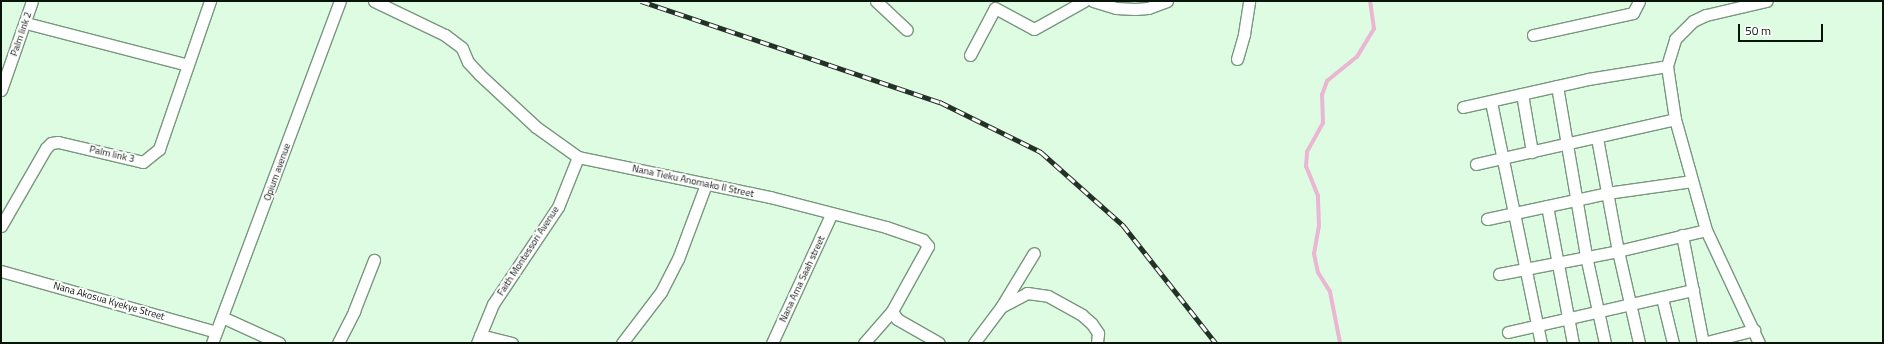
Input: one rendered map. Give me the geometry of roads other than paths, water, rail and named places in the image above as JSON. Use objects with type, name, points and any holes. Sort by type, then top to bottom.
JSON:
[{"type":"street","name":"Palm link 2","points":[[1,90],[26,23],[32,1]]},
{"type":"street","name":"Palm link 3","points":[[1,226],[46,148],[51,143],[58,142],[143,162],[159,149],[210,1]]},
{"type":"street","name":"Opium avenue","points":[[212,343],[340,1]]},
{"type":"street","name":"Nana Tieku Anomako II Street","points":[[374,1],[444,35],[462,48],[468,62],[479,74],[536,127],[578,157],[770,197],[912,234],[923,240],[928,246],[892,311]]},
{"type":"street","points":[[876,1],[908,30]]},
{"type":"street","points":[[970,55],[995,8],[1034,29],[1084,1]]},
{"type":"street","points":[[1093,1],[1116,8],[1135,9],[1148,8],[1166,1]]},
{"type":"street","points":[[1237,59],[1244,34],[1249,1]]},
{"type":"street","points":[[1533,35],[1633,13],[1639,1]]},
{"type":"street","points":[[1760,343],[1727,279],[1706,230],[1675,120],[1666,66],[1675,39],[1694,21],[1706,15],[1766,1]]},
{"type":"street","points":[[26,23],[188,65]]},
{"type":"street","points":[[1463,107],[1491,102],[1557,86],[1666,66]]},
{"type":"street","points":[[1557,86],[1586,256],[1605,343]]},
{"type":"street","points":[[1522,94],[1532,152]]},
{"type":"street","points":[[1491,102],[1515,213],[1540,343]]},
{"type":"street","points":[[1476,164],[1675,120]]},
{"type":"street","points":[[1597,138],[1618,251],[1639,343]]},
{"type":"street","name":"Faith Montessori Avenue","points":[[478,339],[493,304],[558,207],[578,157]]},
{"type":"street","points":[[1487,219],[1607,193],[1692,181]]},
{"type":"street","points":[[622,343],[661,292],[678,259],[706,184]]},
{"type":"street","points":[[1548,206],[1557,263],[1573,343]]},
{"type":"street","name":"Nana Ama Saah street","points":[[772,343],[831,214]]},
{"type":"street","points":[[1499,274],[1618,251],[1706,230]]},
{"type":"street","points":[[1682,235],[1703,343],[1754,330]]},
{"type":"street","points":[[974,343],[1001,307],[1034,253]]},
{"type":"street","points":[[338,343],[354,311],[374,260]]},
{"type":"street","name":"Nana Akosua Kyekye Street","points":[[1,271],[216,332]]},
{"type":"street","points":[[1508,332],[1693,290]]},
{"type":"street","points":[[1001,307],[1027,293],[1048,296],[1089,320],[1098,333],[1097,343]]},
{"type":"street","points":[[1662,298],[1673,343]]},
{"type":"street","points":[[864,343],[892,311],[897,319],[939,343]]},
{"type":"street","points":[[222,317],[279,343]]},
{"type":"street","points":[[478,339],[512,343]]},
{"type":"waterway","points":[[1340,343],[1330,292],[1318,273],[1314,254],[1319,227],[1318,196],[1306,167],[1307,152],[1323,123],[1322,95],[1327,81],[1357,57],[1374,29],[1370,1]]},
{"type":"railway","points":[[641,1],[940,102],[1041,152],[1123,225],[1216,343]]}]
